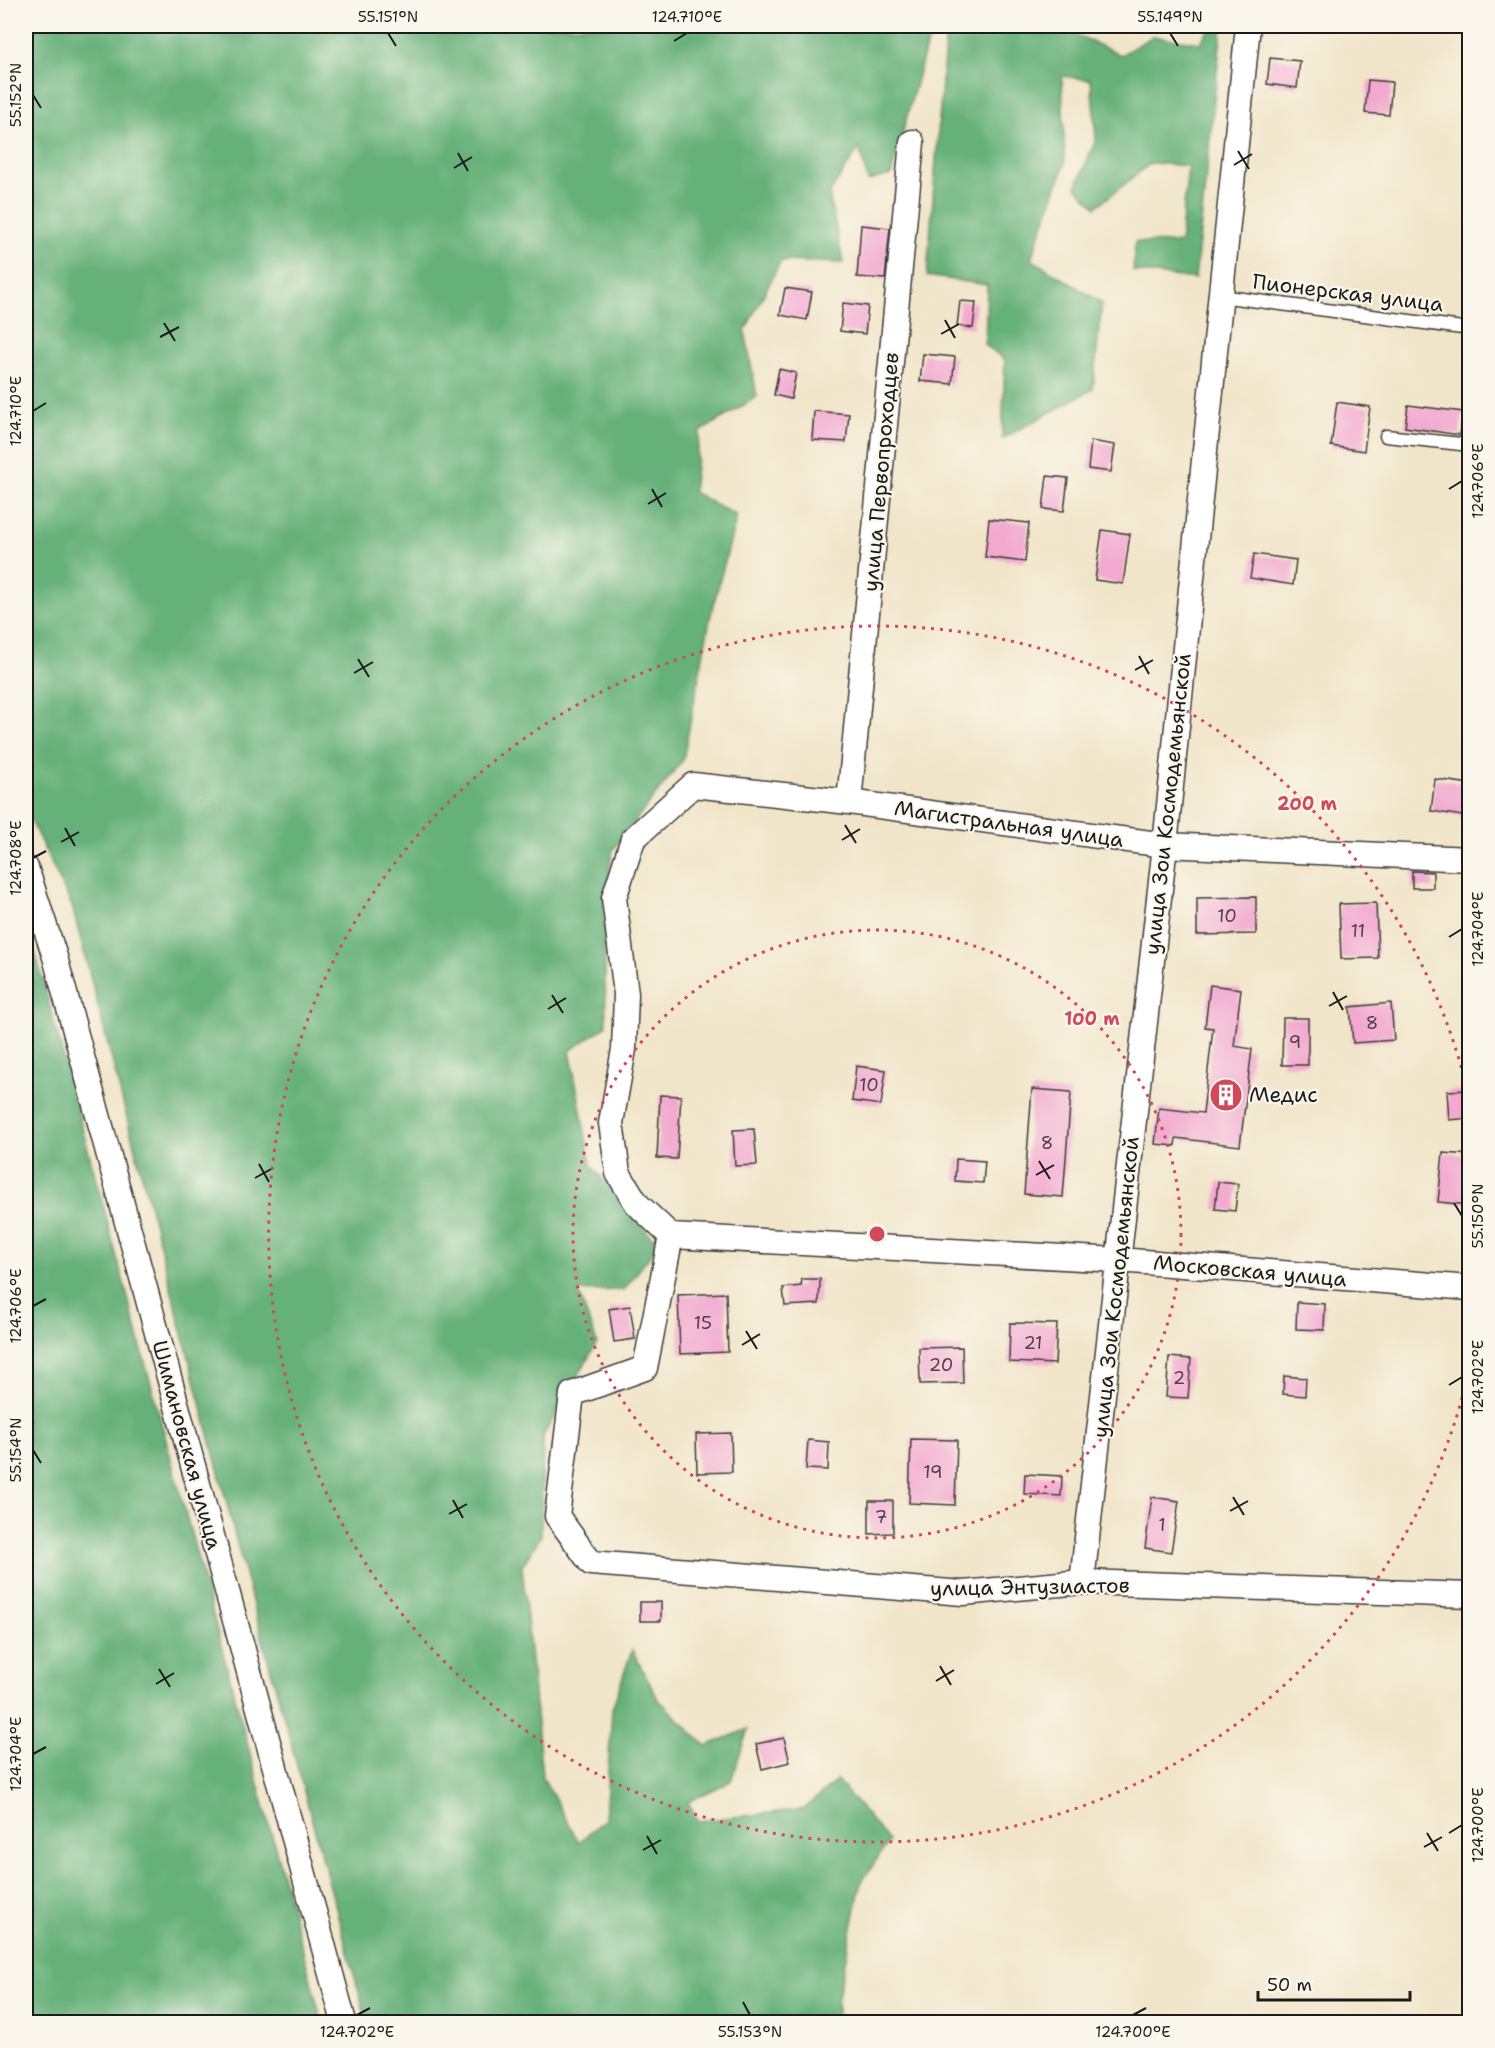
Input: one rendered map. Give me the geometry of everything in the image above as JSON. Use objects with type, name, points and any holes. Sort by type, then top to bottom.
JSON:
[{"type":"street","name":"улица Зои Космодемьянской","points":[[1082,1582],[1165,845],[1248,26]]},
{"type":"street","name":"улица Первопроходцев","points":[[849,802],[912,142]]},
{"type":"street","name":"Магистральная улица","points":[[671,1236],[637,1204],[618,1173],[611,1123],[624,1049],[626,994],[614,898],[633,839],[693,785],[849,802],[1165,845],[1470,859]]},
{"type":"street","name":"Шимановская улица","points":[[26,868],[55,957],[344,2022]]},
{"type":"street","name":"Московская улица","points":[[671,1236],[1119,1260],[1470,1288]]},
{"type":"street","name":"улица Энтузиастов","points":[[671,1236],[645,1368],[572,1394],[557,1516],[591,1563],[963,1593],[1082,1582],[1470,1595]]},
{"type":"lane","name":"Пионерская улица","points":[[1220,296],[1470,329]]},
{"type":"lane","points":[[1386,436],[1470,446]]},
{"type":"green space","points":[[26,26],[1065,26],[1062,28],[1121,55],[1153,36],[1200,43],[1211,26],[1222,26],[1195,279],[1133,271],[1135,242],[1180,243],[1188,166],[1151,163],[1096,207],[1076,187],[1096,139],[1091,80],[1062,76],[1065,164],[1031,259],[1102,303],[1093,389],[1002,439],[1005,360],[985,345],[987,285],[927,276],[946,29],[927,43],[891,175],[868,181],[859,148],[829,194],[843,263],[781,261],[745,331],[757,397],[700,432],[693,492],[737,516],[711,614],[683,760],[613,849],[604,908],[606,1026],[570,1051],[591,1165],[658,1245],[624,1290],[578,1291],[597,1343],[543,1436],[541,1536],[522,1566],[542,1776],[579,1842],[605,1819],[612,1709],[632,1650],[658,1699],[706,1746],[748,1729],[731,1781],[688,1802],[698,1821],[804,1809],[837,1780],[889,1841],[861,1883],[837,2001],[839,2022],[367,2022],[252,1601],[72,906],[26,811]]},
{"type":"green space","points":[[26,918],[322,2022],[26,2022]]},
{"type":"building","points":[[1270,58],[1300,61],[1297,88],[1267,84]]},
{"type":"building","points":[[1368,80],[1392,82],[1389,115],[1365,113]]},
{"type":"building","points":[[861,225],[890,228],[885,279],[857,277]]},
{"type":"building","points":[[785,288],[812,292],[807,320],[780,315]]},
{"type":"building","points":[[960,301],[976,302],[973,328],[957,326]]},
{"type":"building","points":[[843,303],[868,306],[865,334],[840,331]]},
{"type":"building","points":[[923,354],[955,357],[952,384],[920,381]]},
{"type":"building","points":[[779,369],[796,373],[791,399],[774,395]]},
{"type":"building","points":[[1337,402],[1370,407],[1364,451],[1331,446]]},
{"type":"building","points":[[1408,405],[1463,412],[1460,435],[1405,427]]},
{"type":"building","points":[[814,411],[849,414],[846,442],[812,440]]},
{"type":"building","points":[[1091,441],[1115,445],[1111,472],[1088,469]]},
{"type":"building","points":[[1047,476],[1068,478],[1064,511],[1043,509]]},
{"type":"building","points":[[989,519],[1029,523],[1025,562],[985,557]]},
{"type":"building","points":[[1102,530],[1130,534],[1123,584],[1095,580]]},
{"type":"building","points":[[1254,554],[1296,560],[1293,585],[1250,578]]},
{"type":"building","points":[[1435,779],[1470,784],[1468,817],[1431,811]]},
{"type":"building","points":[[1412,871],[1433,872],[1433,888],[1412,888]]},
{"type":"building","points":[[1256,897],[1256,934],[1197,935],[1197,898]]},
{"type":"building","points":[[1376,903],[1378,958],[1341,959],[1339,904]]},
{"type":"building","points":[[1210,985],[1241,989],[1234,1046],[1252,1049],[1240,1146],[1176,1138],[1175,1146],[1155,1144],[1159,1108],[1203,1113],[1213,1028],[1205,1027]]},
{"type":"building","points":[[1391,1003],[1394,1040],[1353,1043],[1350,1007]]},
{"type":"building","points":[[1283,1018],[1308,1018],[1308,1065],[1282,1065]]},
{"type":"building","points":[[856,1066],[886,1070],[881,1105],[852,1101]]},
{"type":"building","points":[[1032,1089],[1071,1092],[1063,1197],[1024,1194]]},
{"type":"building","points":[[1470,1090],[1470,1118],[1449,1120],[1447,1091]]},
{"type":"building","points":[[660,1095],[681,1096],[677,1159],[657,1158]]},
{"type":"building","points":[[754,1129],[757,1165],[735,1166],[733,1130]]},
{"type":"building","points":[[1443,1153],[1470,1155],[1470,1205],[1438,1202]]},
{"type":"building","points":[[956,1159],[985,1161],[983,1183],[955,1181]]},
{"type":"building","points":[[1218,1182],[1238,1184],[1235,1211],[1215,1209]]},
{"type":"building","points":[[802,1279],[820,1279],[819,1304],[785,1306],[783,1288],[801,1286]]},
{"type":"building","points":[[726,1293],[728,1352],[680,1354],[678,1295]]},
{"type":"building","points":[[1297,1302],[1325,1304],[1324,1330],[1296,1329]]},
{"type":"building","points":[[630,1306],[635,1339],[614,1342],[609,1309]]},
{"type":"building","points":[[1010,1323],[1057,1324],[1055,1364],[1009,1362]]},
{"type":"building","points":[[962,1347],[963,1383],[920,1384],[919,1348]]},
{"type":"building","points":[[1169,1357],[1191,1359],[1188,1398],[1166,1397]]},
{"type":"building","points":[[1284,1376],[1306,1378],[1305,1396],[1283,1394]]},
{"type":"building","points":[[731,1433],[732,1472],[697,1473],[696,1434]]},
{"type":"building","points":[[911,1439],[957,1440],[955,1505],[909,1503]]},
{"type":"building","points":[[808,1440],[829,1442],[828,1470],[806,1469]]},
{"type":"building","points":[[1025,1474],[1062,1476],[1061,1496],[1024,1494]]},
{"type":"building","points":[[1152,1497],[1179,1501],[1171,1552],[1145,1548]]},
{"type":"building","points":[[869,1501],[893,1501],[893,1533],[869,1534]]},
{"type":"building","points":[[640,1602],[661,1602],[661,1621],[640,1621]]},
{"type":"building","points":[[784,1738],[790,1762],[762,1769],[756,1744]]},
{"type":"place","name":"Медис","points":[[1226,1095]]}]
